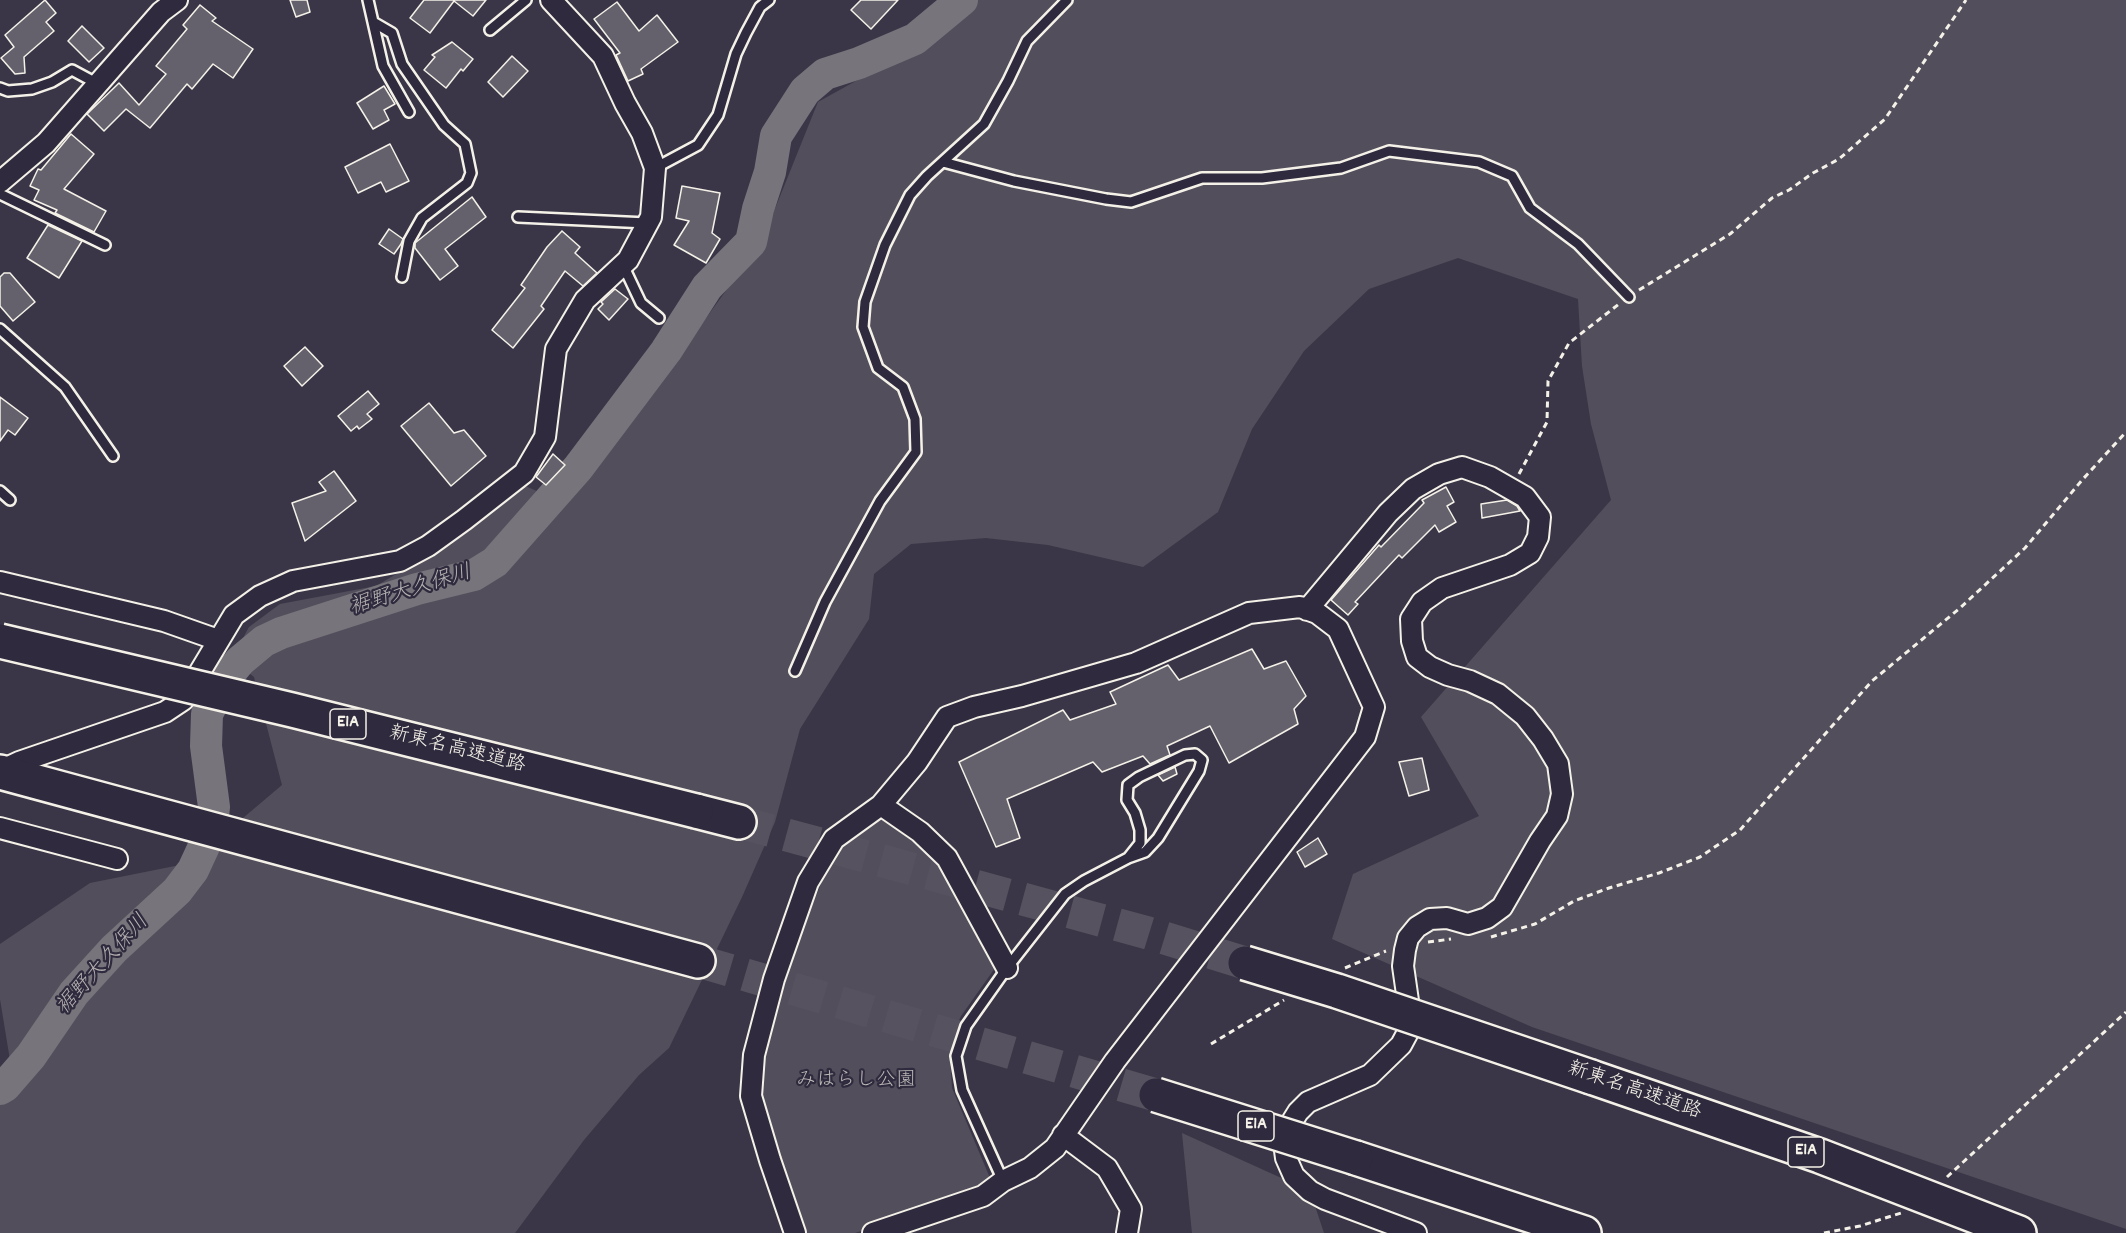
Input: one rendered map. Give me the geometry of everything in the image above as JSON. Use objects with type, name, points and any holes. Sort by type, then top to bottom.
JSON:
[{"type":"highway","name":"新東名高速道路","points":[[0,640],[292,710],[739,822]]},
{"type":"highway","points":[[0,772],[698,961]]},
{"type":"highway","name":"新東名高速道路","points":[[1245,963],[1337,991],[1820,1156],[2019,1233]]},
{"type":"highway","name":"E1A","points":[[1156,1095],[1584,1233]]},
{"type":"street","points":[[0,182],[46,142],[161,12],[177,0]]},
{"type":"street","points":[[0,772],[19,762],[165,712],[183,700],[234,615],[261,596],[293,581],[400,561],[465,520],[524,472],[545,436],[556,349],[585,300],[628,260],[651,217],[654,168],[642,133],[603,56],[550,0]]},
{"type":"street","points":[[1307,610],[1388,513],[1413,489],[1439,474],[1462,467],[1490,477],[1525,497],[1540,517],[1538,537],[1530,553],[1510,565],[1442,588],[1422,602],[1411,619],[1417,657],[1430,667],[1498,694],[1525,716],[1558,764],[1562,794],[1557,816],[1502,907],[1487,918],[1468,924],[1447,918],[1430,920],[1417,927],[1408,938],[1403,966],[1408,1008],[1408,1032],[1401,1045],[1370,1075],[1308,1102],[1298,1112],[1288,1128],[1284,1143],[1286,1158],[1294,1176],[1310,1191],[1325,1199],[1416,1233]]},
{"type":"street","points":[[0,582],[164,621],[218,639]]},
{"type":"street","points":[[795,1233],[751,1096],[754,1055],[774,979],[808,882],[834,839],[881,805],[917,762],[947,717],[974,706],[1022,696],[1136,663],[1249,614],[1300,607],[1317,613],[1338,629],[1374,706],[1365,737],[1115,1061],[1054,1148],[1030,1168],[1003,1181],[983,1196],[873,1233]]},
{"type":"street","points":[[881,805],[920,832],[946,858],[1006,968]]},
{"type":"street","points":[[0,828],[117,859]]},
{"type":"street","points":[[1063,1135],[1107,1168],[1131,1209],[1127,1233]]},
{"type":"lane","points":[[368,0],[383,66],[409,112]]},
{"type":"lane","points":[[490,30],[526,0]]},
{"type":"lane","points":[[654,168],[698,145],[718,115],[736,54],[746,33],[760,7],[769,0]]},
{"type":"lane","points":[[795,671],[825,602],[880,501],[915,452],[915,419],[903,387],[878,368],[863,327],[866,302],[885,245],[910,195],[984,124],[1027,41],[1067,0]]},
{"type":"lane","points":[[373,22],[392,33],[402,64],[444,125],[465,144],[471,173],[467,183],[422,218],[409,241],[402,278]]},
{"type":"lane","points":[[0,88],[8,91],[32,89],[52,82],[72,70],[98,84]]},
{"type":"lane","points":[[943,162],[1014,181],[1106,199],[1131,201],[1202,178],[1262,178],[1341,168],[1389,151],[1479,162],[1512,176],[1530,208],[1578,244],[1629,297]]},
{"type":"lane","points":[[0,194],[105,245]]},
{"type":"lane","points":[[518,217],[647,223]]},
{"type":"lane","points":[[622,265],[641,303],[659,318]]},
{"type":"lane","points":[[0,329],[65,387],[113,456]]},
{"type":"lane","points":[[0,491],[10,500]]},
{"type":"lane","points":[[1003,1181],[962,1090],[956,1056],[966,1026],[1006,968],[1065,894],[1084,881],[1128,858],[1145,852],[1158,838],[1199,771],[1202,760],[1195,754],[1185,755],[1139,777],[1128,785],[1127,800],[1135,813],[1140,843],[1128,858]]},
{"type":"path","points":[[1511,489],[1547,422],[1548,381],[1569,343],[1593,322],[1629,297],[1730,234],[1772,198],[1790,190],[1813,173],[1839,159],[1885,119],[1966,0]]},
{"type":"path","points":[[1484,938],[1495,937],[1535,924],[1574,901],[1700,857],[1740,830],[1872,681],[1960,608],[2025,548],[2083,478],[2126,432]]},
{"type":"path","points":[[1344,968],[1406,945],[1462,938]]},
{"type":"path","points":[[1211,1044],[1287,999]]},
{"type":"path","points":[[1945,1179],[2126,1012]]},
{"type":"path","points":[[1824,1233],[1860,1226],[1901,1213]]},
{"type":"green space","points":[[977,0],[2126,0],[2126,1229],[1532,1027],[1332,939],[1353,874],[1479,816],[1421,717],[1611,500],[1591,424],[1582,366],[1578,299],[1458,258],[1369,289],[1304,351],[1252,429],[1218,512],[1143,567],[1048,545],[986,538],[911,544],[874,574],[869,619],[800,729],[775,822],[742,897],[669,1048],[639,1075],[584,1140],[515,1233],[0,1233],[0,1072],[10,1060],[0,999],[0,944],[90,883],[190,863],[282,785],[254,677],[249,673],[227,668],[249,627],[280,604],[376,586],[444,546],[523,485],[557,500],[659,383],[762,241],[818,102],[937,36]]},
{"type":"green space","name":"みはらし公園","points":[[879,818],[925,844],[942,864],[995,968],[961,1016],[949,1043],[952,1088],[990,1178],[980,1192],[855,1233],[801,1233],[760,1090],[765,1055],[793,953],[831,859]]},
{"type":"green space","points":[[1182,1133],[1310,1191],[1324,1233],[1192,1233]]},
{"type":"building","points":[[45,0],[56,13],[46,22],[54,31],[24,57],[25,73],[15,74],[1,58],[14,47],[5,35]]},
{"type":"building","points":[[290,0],[307,0],[310,12],[296,17]]},
{"type":"building","points":[[424,0],[486,0],[473,16],[454,1],[430,33],[410,18]]},
{"type":"building","points":[[861,0],[898,0],[871,29],[851,10]]},
{"type":"building","points":[[617,2],[639,31],[657,15],[678,42],[641,69],[643,74],[628,81],[616,55],[620,53],[594,19]]},
{"type":"building","points":[[200,5],[216,18],[212,21],[253,49],[233,78],[213,64],[192,89],[187,84],[150,128],[126,109],[104,131],[87,114],[119,83],[139,105],[166,74],[156,66],[187,29],[183,25]]},
{"type":"building","points":[[82,26],[104,48],[89,62],[68,41]]},
{"type":"building","points":[[452,42],[473,59],[463,71],[461,69],[446,88],[424,70],[435,57],[432,55]]},
{"type":"building","points":[[512,56],[528,71],[503,97],[488,82]]},
{"type":"building","points":[[384,86],[395,104],[384,110],[389,120],[373,129],[357,103]]},
{"type":"building","points":[[71,134],[94,154],[64,189],[106,211],[94,232],[55,213],[57,210],[34,200],[39,190],[30,186],[38,169],[41,170]]},
{"type":"building","points":[[390,144],[409,181],[386,192],[381,182],[358,193],[345,167]]},
{"type":"building","points":[[682,186],[720,193],[712,233],[720,239],[706,263],[674,245],[689,221],[676,218]]},
{"type":"building","points":[[472,197],[486,217],[445,249],[458,266],[440,280],[415,248],[415,243]]},
{"type":"building","points":[[48,225],[82,241],[59,278],[27,258]]},
{"type":"building","points":[[389,229],[403,239],[394,254],[379,244]]},
{"type":"building","points":[[562,231],[580,247],[575,253],[597,273],[583,286],[565,271],[541,306],[544,309],[513,348],[492,330],[525,288],[521,285],[547,247]]},
{"type":"building","points":[[4,273],[10,273],[35,302],[13,321],[0,306],[0,277]]},
{"type":"building","points":[[615,289],[628,299],[609,320],[598,309],[603,304],[601,302]]},
{"type":"building","points":[[305,347],[323,366],[302,386],[284,366]]},
{"type":"building","points":[[368,391],[379,404],[367,414],[372,419],[359,429],[357,426],[351,431],[338,416]]},
{"type":"building","points":[[0,397],[28,418],[15,435],[8,430],[0,441]]},
{"type":"building","points":[[429,403],[454,433],[464,430],[486,456],[451,486],[401,426]]},
{"type":"building","points":[[553,454],[565,465],[546,485],[536,477]]},
{"type":"building","points":[[334,471],[356,501],[305,541],[292,503],[326,491],[319,482]]},
{"type":"building","points":[[1446,487],[1454,502],[1447,506],[1456,522],[1439,532],[1435,525],[1402,558],[1399,555],[1355,602],[1358,604],[1348,615],[1331,600],[1379,545],[1381,547],[1424,503],[1422,500]]},
{"type":"building","points":[[1507,500],[1517,506],[1520,511],[1482,518],[1481,504]]},
{"type":"building","points":[[1252,649],[1264,669],[1286,661],[1306,696],[1294,709],[1298,724],[1229,763],[1210,726],[1167,746],[1170,755],[1150,764],[1143,756],[1102,772],[1093,762],[1007,799],[1020,838],[996,847],[959,762],[1063,710],[1070,720],[1116,704],[1110,692],[1168,665],[1179,680]]},
{"type":"building","points":[[1422,758],[1429,790],[1409,796],[1399,762]]},
{"type":"building","points":[[1175,767],[1177,774],[1163,781],[1158,775]]},
{"type":"building","points":[[1318,838],[1327,854],[1305,867],[1297,852]]},
{"type":"waterway","name":"裾野大久保川","points":[[0,1089],[31,1056],[74,993],[114,949],[177,891],[193,870],[211,831],[214,807],[206,746],[207,714],[225,679],[240,661],[264,641],[281,633],[417,589],[474,575],[495,562],[578,468],[666,351],[707,287],[751,242],[758,209],[770,172],[776,136],[805,91],[825,74],[859,63],[915,39],[962,0]]},
{"type":"tunnel","points":[[739,822],[1148,933],[1245,963]]},
{"type":"tunnel","points":[[698,961],[1156,1095]]}]
